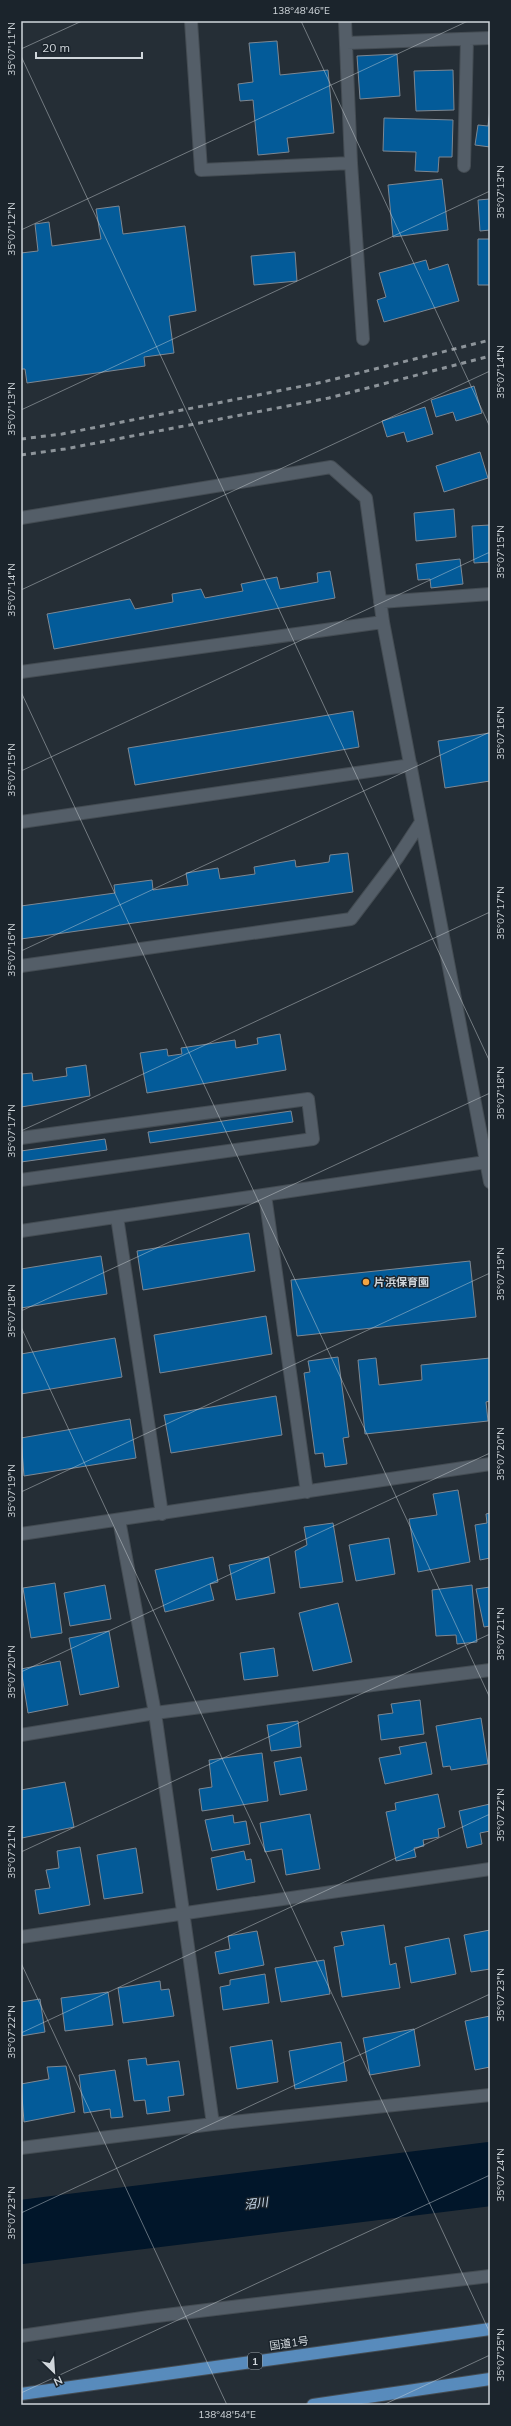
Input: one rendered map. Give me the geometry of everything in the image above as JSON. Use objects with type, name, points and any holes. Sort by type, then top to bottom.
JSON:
[{"type":"highway","name":"国道1号","points":[[21,2394],[112,2380],[490,2329]]},
{"type":"highway","points":[[313,2405],[490,2379]]},
{"type":"street","points":[[191,21],[201,170],[351,163]]},
{"type":"street","points":[[345,21],[351,163],[363,339]]},
{"type":"street","points":[[347,43],[490,38]]},
{"type":"street","points":[[464,166],[467,39]]},
{"type":"street","points":[[21,518],[331,466],[366,498],[383,622],[490,1182]]},
{"type":"street","points":[[380,602],[490,594]]},
{"type":"street","points":[[21,672],[383,622]]},
{"type":"street","points":[[21,822],[411,764]]},
{"type":"street","points":[[21,966],[351,919],[398,857],[421,822]]},
{"type":"street","points":[[21,1138],[308,1099],[312,1139],[21,1180]]},
{"type":"street","points":[[21,1231],[486,1162]]},
{"type":"street","points":[[265,1195],[308,1492]]},
{"type":"street","points":[[117,1217],[162,1514]]},
{"type":"street","points":[[21,1534],[490,1464]]},
{"type":"street","points":[[119,1520],[155,1713],[212,2124]]},
{"type":"street","points":[[21,1735],[155,1713],[490,1670]]},
{"type":"street","points":[[21,1937],[490,1869]]},
{"type":"street","points":[[21,2148],[212,2124],[490,2095]]},
{"type":"street","points":[[21,2336],[149,2317],[490,2276]]},
{"type":"building","points":[[277,41],[280,75],[328,70],[334,133],[287,138],[289,152],[258,155],[253,100],[240,101],[238,84],[253,82],[249,43]]},
{"type":"building","points":[[397,54],[400,96],[360,99],[357,56]]},
{"type":"building","points":[[453,70],[454,110],[416,111],[414,71]]},
{"type":"building","points":[[490,109],[490,147],[475,145],[478,125],[488,126]]},
{"type":"building","points":[[384,118],[453,120],[452,157],[439,157],[438,172],[415,171],[416,152],[383,151]]},
{"type":"building","points":[[442,179],[448,230],[393,237],[388,185]]},
{"type":"building","points":[[490,199],[490,230],[480,231],[478,200]]},
{"type":"building","points":[[119,206],[123,234],[185,226],[196,311],[169,316],[174,353],[144,357],[145,366],[27,383],[25,369],[21,369],[21,253],[38,251],[35,224],[49,222],[52,246],[101,239],[96,209]]},
{"type":"building","points":[[478,239],[490,239],[490,285],[478,285]]},
{"type":"building","points":[[295,252],[297,281],[254,285],[251,256]]},
{"type":"building","points":[[426,260],[429,270],[448,264],[459,301],[384,322],[377,300],[386,297],[379,273]]},
{"type":"building","points":[[474,386],[482,413],[456,421],[453,412],[436,417],[431,400]]},
{"type":"building","points":[[425,407],[433,434],[407,442],[404,432],[387,437],[382,421]]},
{"type":"building","points":[[480,452],[488,478],[444,492],[436,466]]},
{"type":"building","points":[[454,509],[456,537],[416,541],[414,513]]},
{"type":"building","points":[[490,525],[490,562],[474,563],[472,526]]},
{"type":"building","points":[[460,559],[463,584],[431,588],[430,579],[418,580],[416,564]]},
{"type":"building","points":[[330,571],[335,598],[54,649],[47,614],[130,599],[135,609],[173,602],[172,594],[201,589],[205,598],[243,591],[241,584],[277,577],[280,589],[318,582],[317,573]]},
{"type":"building","points":[[353,711],[359,747],[135,785],[128,748]]},
{"type":"building","points":[[490,733],[490,781],[445,788],[438,741]]},
{"type":"building","points":[[348,853],[353,892],[21,939],[21,906],[115,893],[114,885],[152,880],[153,890],[188,885],[186,873],[218,868],[220,879],[255,874],[254,867],[295,860],[296,867],[329,862],[330,855]]},
{"type":"building","points":[[280,1034],[286,1070],[147,1093],[140,1053],[167,1049],[168,1056],[182,1054],[181,1048],[235,1040],[236,1048],[258,1044],[257,1038]]},
{"type":"building","points":[[86,1065],[90,1096],[21,1107],[21,1074],[32,1073],[33,1081],[67,1076],[66,1068]]},
{"type":"building","points":[[291,1111],[293,1122],[150,1143],[148,1132]]},
{"type":"building","points":[[105,1139],[107,1150],[21,1162],[21,1151]]},
{"type":"building","points":[[249,1233],[255,1271],[143,1290],[137,1251]]},
{"type":"building","points":[[101,1256],[107,1294],[21,1308],[21,1269]]},
{"type":"building","points":[[470,1261],[476,1317],[297,1336],[291,1280]]},
{"type":"building","points":[[266,1316],[272,1354],[160,1373],[154,1335]]},
{"type":"building","points":[[115,1338],[122,1377],[21,1394],[21,1354]]},
{"type":"building","points":[[338,1357],[349,1437],[343,1438],[347,1464],[325,1467],[323,1453],[315,1454],[304,1373],[310,1372],[308,1361]]},
{"type":"building","points":[[376,1358],[379,1385],[422,1380],[421,1365],[490,1358],[490,1401],[486,1402],[488,1421],[365,1434],[358,1360]]},
{"type":"building","points":[[276,1396],[282,1435],[171,1453],[164,1415]]},
{"type":"building","points":[[130,1419],[136,1458],[24,1476],[21,1438]]},
{"type":"building","points":[[458,1490],[470,1562],[418,1572],[409,1519],[437,1515],[433,1494]]},
{"type":"building","points":[[490,1513],[490,1558],[480,1560],[475,1525],[487,1523],[486,1514]]},
{"type":"building","points":[[333,1523],[343,1582],[300,1588],[295,1551],[307,1545],[304,1527]]},
{"type":"building","points":[[389,1538],[395,1574],[356,1581],[349,1545]]},
{"type":"building","points":[[213,1557],[218,1582],[210,1584],[214,1600],[165,1612],[155,1570]]},
{"type":"building","points":[[269,1557],[275,1593],[236,1600],[229,1565]]},
{"type":"building","points":[[55,1583],[62,1633],[31,1638],[23,1588]]},
{"type":"building","points":[[105,1585],[111,1619],[70,1626],[64,1593]]},
{"type":"building","points":[[472,1585],[477,1642],[457,1644],[456,1635],[436,1636],[432,1590]]},
{"type":"building","points":[[490,1587],[490,1626],[484,1627],[476,1589]]},
{"type":"building","points":[[338,1603],[352,1662],[313,1671],[299,1613]]},
{"type":"building","points":[[109,1631],[119,1687],[80,1695],[69,1638]]},
{"type":"building","points":[[274,1648],[278,1676],[244,1680],[240,1653]]},
{"type":"building","points":[[60,1661],[68,1705],[28,1713],[21,1669]]},
{"type":"building","points":[[420,1700],[424,1734],[381,1740],[378,1715],[393,1713],[391,1704]]},
{"type":"building","points":[[481,1718],[488,1764],[451,1770],[450,1766],[443,1767],[436,1726]]},
{"type":"building","points":[[298,1721],[301,1747],[271,1751],[267,1725]]},
{"type":"building","points":[[426,1742],[432,1774],[385,1784],[379,1758],[401,1754],[399,1747]]},
{"type":"building","points":[[262,1753],[268,1801],[202,1811],[199,1789],[212,1787],[209,1760]]},
{"type":"building","points":[[301,1757],[307,1790],[280,1795],[274,1762]]},
{"type":"building","points":[[65,1782],[74,1827],[22,1838],[21,1790]]},
{"type":"building","points":[[438,1794],[445,1827],[438,1829],[439,1837],[423,1840],[424,1846],[414,1848],[416,1857],[396,1861],[386,1812],[396,1810],[395,1803]]},
{"type":"building","points":[[490,1804],[490,1831],[480,1833],[482,1844],[467,1848],[459,1811]]},
{"type":"building","points":[[310,1814],[320,1869],[286,1875],[282,1849],[265,1852],[260,1823]]},
{"type":"building","points":[[233,1815],[234,1823],[246,1821],[250,1844],[212,1851],[205,1820]]},
{"type":"building","points":[[80,1847],[90,1905],[39,1914],[35,1890],[50,1888],[46,1870],[59,1868],[57,1851]]},
{"type":"building","points":[[136,1848],[143,1893],[104,1899],[97,1855]]},
{"type":"building","points":[[244,1851],[246,1860],[251,1859],[255,1882],[217,1890],[211,1858]]},
{"type":"building","points":[[384,1925],[390,1965],[396,1963],[400,1988],[342,1997],[334,1947],[344,1945],[341,1932]]},
{"type":"building","points":[[490,1930],[490,1969],[471,1972],[464,1935]]},
{"type":"building","points":[[257,1931],[264,1965],[219,1974],[215,1952],[230,1949],[228,1936]]},
{"type":"building","points":[[449,1938],[456,1974],[411,1983],[405,1947]]},
{"type":"building","points":[[324,1960],[330,1994],[281,2002],[275,1968]]},
{"type":"building","points":[[265,1974],[269,2003],[223,2010],[220,1987],[230,1985],[230,1980]]},
{"type":"building","points":[[160,1981],[161,1990],[169,1989],[174,2016],[123,2023],[118,1988]]},
{"type":"building","points":[[108,1992],[113,2025],[65,2031],[61,1998]]},
{"type":"building","points":[[40,1999],[45,2032],[21,2036],[21,2002]]},
{"type":"building","points":[[490,2016],[490,2067],[475,2070],[465,2021]]},
{"type":"building","points":[[414,2029],[420,2066],[370,2075],[363,2038]]},
{"type":"building","points":[[272,2040],[278,2082],[237,2089],[230,2047]]},
{"type":"building","points":[[341,2042],[347,2081],[295,2089],[289,2051]]},
{"type":"building","points":[[146,2058],[147,2065],[179,2061],[184,2095],[168,2097],[170,2111],[147,2114],[145,2100],[134,2101],[128,2060]]},
{"type":"building","points":[[66,2066],[75,2112],[24,2122],[21,2084],[49,2079],[47,2067]]},
{"type":"building","points":[[115,2070],[123,2117],[111,2118],[110,2109],[84,2113],[79,2075]]},
{"type":"waterway","name":"沼川","points":[[21,2232],[490,2174]]},
{"type":"railway","points":[[21,439],[62,434],[323,382],[490,340]]},
{"type":"railway","points":[[21,455],[65,449],[329,398],[490,356]]},
{"type":"place","name":"片浜保育園","points":[[366,1282]]}]
